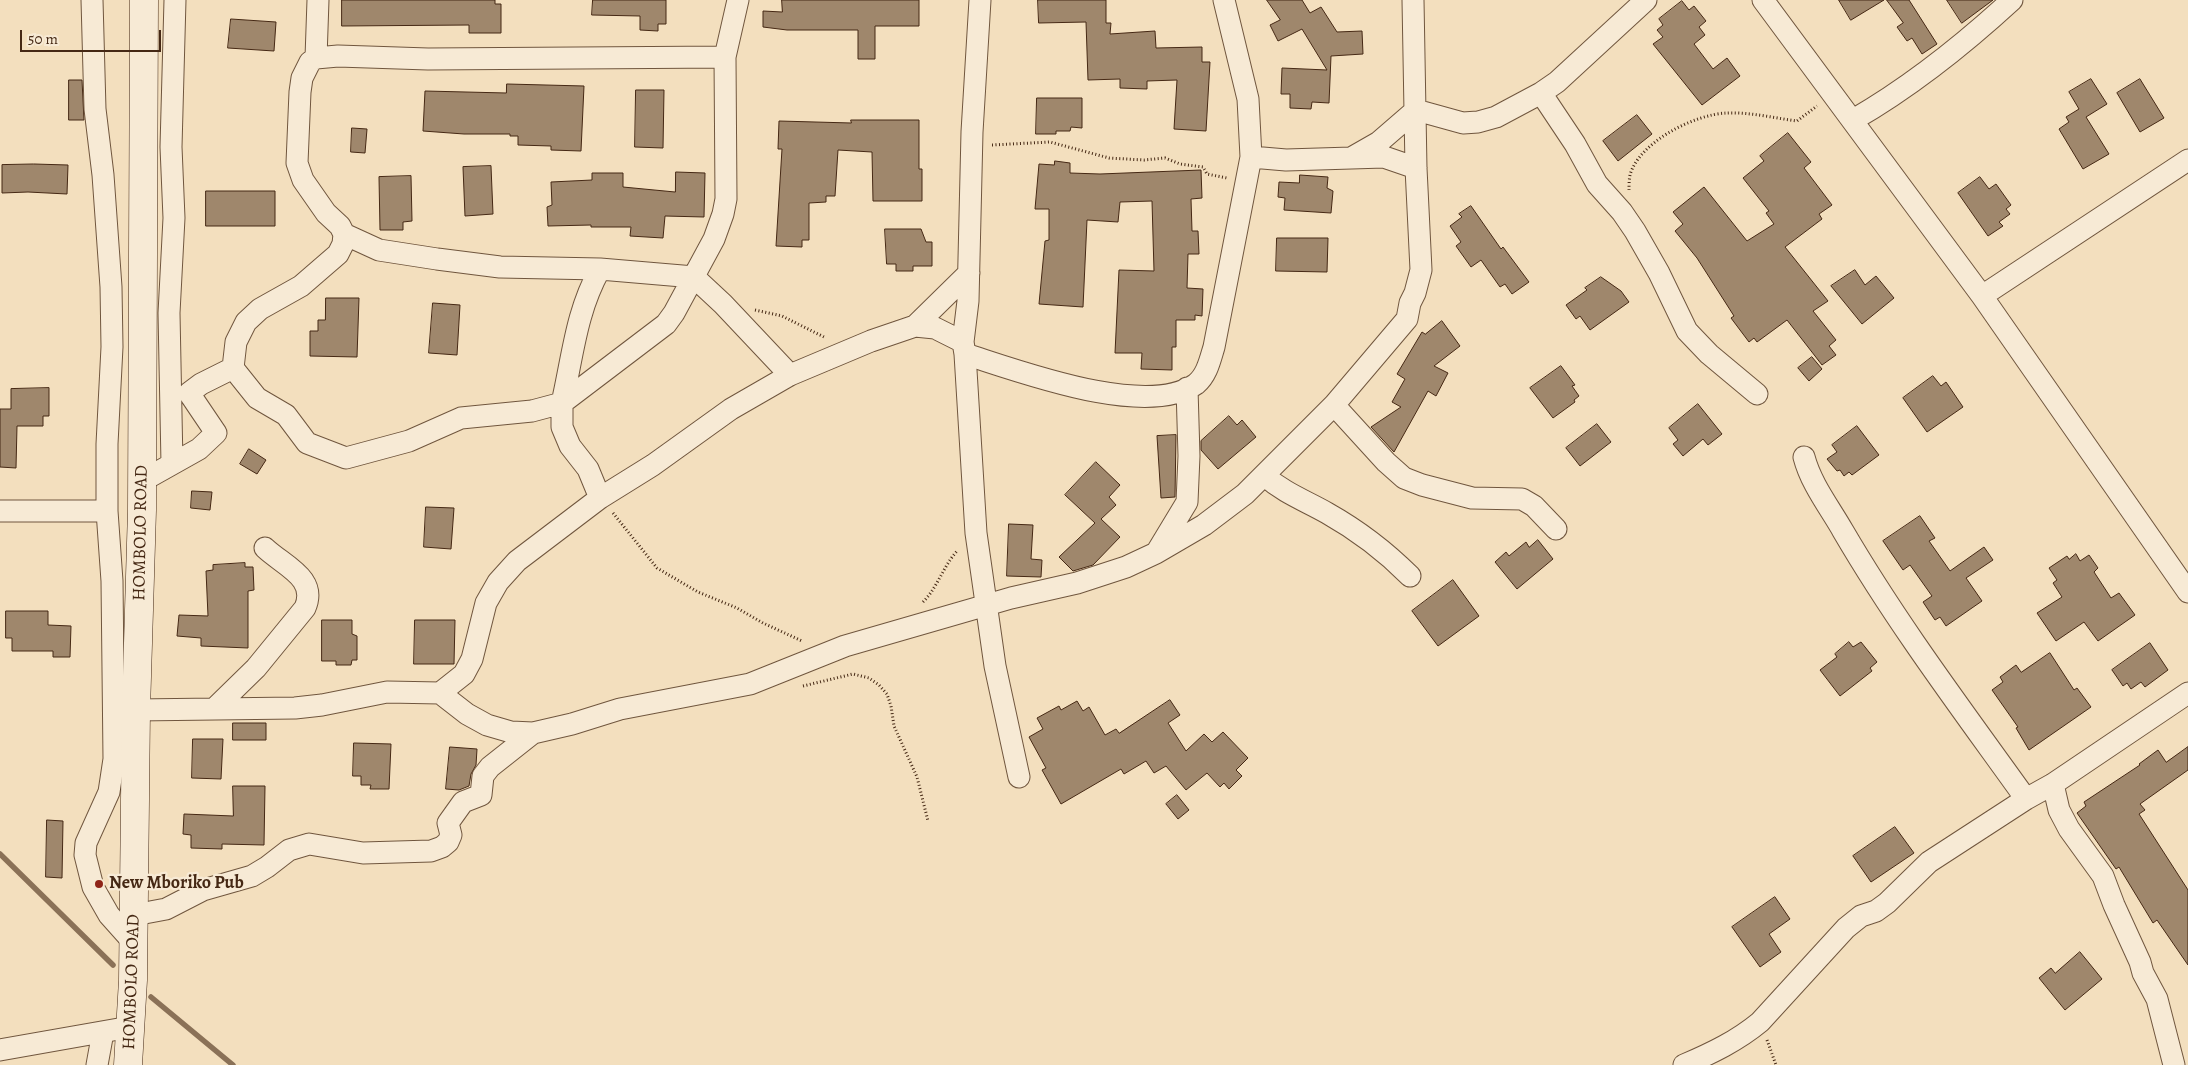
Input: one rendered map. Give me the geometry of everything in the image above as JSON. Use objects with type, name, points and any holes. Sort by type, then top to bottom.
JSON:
[{"type":"street","points":[[92,0],[95,109],[103,175],[111,287],[112,348],[107,444],[107,511],[112,581],[114,759],[109,792],[86,843],[85,855],[93,887],[110,915],[134,943]]},
{"type":"street","name":"HOMBOLO ROAD","points":[[128,1065],[134,943],[136,710],[142,481],[144,0]]},
{"type":"street","points":[[172,464],[169,322],[174,218],[171,147],[175,0]]},
{"type":"street","points":[[316,58],[318,0]]},
{"type":"street","points":[[725,57],[428,59],[338,56],[316,58],[306,67],[302,78],[297,163],[303,180],[326,213],[340,226],[344,234],[343,244],[338,254],[324,268],[301,286],[260,309],[246,322],[236,342],[233,368],[257,398],[286,415],[307,443],[346,458],[409,441],[461,418],[532,410],[562,403],[666,324],[694,278],[714,238],[723,214],[726,199],[725,57],[738,0]]},
{"type":"street","points":[[980,0],[972,147],[968,301],[964,348],[976,532],[995,666],[1019,777]]},
{"type":"street","points":[[915,326],[935,328],[964,348],[1052,382],[1096,392],[1134,396],[1167,395],[1187,388],[1202,377],[1207,370],[1214,347],[1251,156],[1248,99],[1224,0]]},
{"type":"street","points":[[136,710],[322,705],[387,692],[440,693],[486,726],[511,732],[533,733],[642,704],[750,684],[775,675],[817,655],[987,605],[1077,583],[1126,567],[1156,553],[1204,525],[1264,476],[1299,438],[1334,405],[1408,319],[1410,303],[1418,284],[1421,270],[1416,168],[1413,0]]},
{"type":"street","points":[[1416,110],[1463,122],[1478,122],[1496,117],[1542,93],[1557,82],[1646,0]]},
{"type":"street","points":[[1763,0],[1982,296],[2188,592]]},
{"type":"street","points":[[1853,120],[1903,90],[1926,73],[2012,0]]},
{"type":"street","points":[[1542,93],[1576,144],[1597,184],[1622,212],[1659,273],[1687,331],[1709,354],[1757,394]]},
{"type":"street","points":[[1351,158],[1379,142],[1416,110]]},
{"type":"street","points":[[1251,156],[1286,160],[1384,157],[1416,168]]},
{"type":"street","points":[[1982,296],[2188,160]]},
{"type":"street","points":[[344,234],[379,250],[500,267],[600,269],[694,278],[723,304],[790,375]]},
{"type":"street","points":[[600,269],[588,290],[581,312],[562,403],[562,427],[570,446],[588,469],[600,498]]},
{"type":"street","points":[[440,693],[464,674],[472,659],[486,603],[498,582],[517,561],[600,498],[653,465],[731,408],[790,375],[847,351],[915,326],[969,272]]},
{"type":"street","points":[[142,481],[199,449],[216,433],[189,393],[201,384],[233,368]]},
{"type":"street","points":[[1156,553],[1187,502],[1189,456],[1187,388]]},
{"type":"street","points":[[1334,405],[1386,462],[1404,478],[1422,485],[1472,498],[1522,499],[1528,501],[1556,529]]},
{"type":"street","points":[[1804,457],[1811,476],[1860,559],[1933,670],[2026,799]]},
{"type":"street","points":[[1264,476],[1278,488],[1356,530],[1380,547],[1410,576]]},
{"type":"street","points":[[0,511],[107,511]]},
{"type":"street","points":[[214,709],[256,668],[306,608],[309,589],[304,580],[264,548]]},
{"type":"street","points":[[1684,1065],[1714,1053],[1745,1034],[1760,1022],[1856,919],[1882,907],[1929,862],[2026,799],[2053,784],[2188,693]]},
{"type":"street","points":[[134,915],[166,908],[203,890],[252,876],[267,868],[289,850],[304,845],[320,845],[362,853],[431,851],[442,847],[448,842],[451,835],[448,823],[462,802],[481,795],[483,776],[498,759],[533,733]]},
{"type":"street","points":[[2053,784],[2059,810],[2069,829],[2103,876],[2143,973],[2157,999],[2174,1065]]},
{"type":"street","points":[[0,1050],[130,1027]]},
{"type":"street","points":[[97,1065],[103,1032]]},
{"type":"path","points":[[1622,212],[1628,199],[1630,175],[1636,162],[1646,149],[1663,137],[1691,122],[1726,113],[1796,121],[1832,93]]},
{"type":"path","points":[[972,147],[1050,142],[1109,158],[1168,159],[1180,164],[1203,167],[1207,174],[1222,178],[1247,180]]},
{"type":"path","points":[[723,304],[782,316],[847,351]]},
{"type":"path","points":[[600,498],[657,568],[698,592],[737,608],[763,623],[804,642],[817,655]]},
{"type":"path","points":[[918,608],[931,593],[947,563],[976,532]]},
{"type":"path","points":[[796,685],[813,684],[853,674],[869,678],[879,685],[887,694],[894,726],[917,777],[928,821]]},
{"type":"building","points":[[342,0],[495,0],[495,4],[501,4],[501,33],[469,33],[469,25],[342,26]]},
{"type":"building","points":[[593,0],[666,0],[666,24],[658,24],[658,31],[640,30],[640,16],[592,15]]},
{"type":"building","points":[[782,0],[919,0],[919,26],[875,26],[875,59],[858,59],[858,30],[787,30],[763,27],[763,11],[782,12]]},
{"type":"building","points":[[1038,0],[1106,0],[1106,23],[1111,23],[1110,34],[1155,31],[1156,48],[1202,47],[1202,62],[1210,62],[1206,131],[1174,129],[1177,80],[1147,81],[1147,89],[1120,88],[1120,79],[1088,80],[1086,22],[1039,23]]},
{"type":"building","points":[[1267,0],[1302,0],[1310,13],[1321,7],[1337,32],[1362,31],[1363,54],[1331,56],[1329,103],[1312,102],[1311,109],[1290,108],[1290,94],[1281,94],[1282,68],[1327,70],[1302,29],[1278,41],[1270,25],[1280,20]]},
{"type":"building","points":[[1839,0],[1884,0],[1851,20]]},
{"type":"building","points":[[1887,0],[1909,0],[1937,44],[1922,54],[1912,38],[1907,41],[1897,27],[1903,23]]},
{"type":"building","points":[[1947,0],[1993,0],[1962,23]]},
{"type":"building","points":[[1682,1],[1689,10],[1694,6],[1706,21],[1699,27],[1705,35],[1694,44],[1713,69],[1727,58],[1740,76],[1702,105],[1653,44],[1663,37],[1657,30],[1663,25],[1659,19]]},
{"type":"building","points":[[231,19],[276,22],[274,51],[228,48]]},
{"type":"building","points":[[2091,79],[2107,104],[2086,117],[2109,154],[2083,169],[2059,129],[2069,122],[2066,117],[2079,109],[2069,92]]},
{"type":"building","points":[[2140,79],[2164,118],[2140,132],[2117,93]]},
{"type":"building","points":[[69,80],[82,80],[84,120],[69,120]]},
{"type":"building","points":[[507,84],[584,86],[581,151],[551,150],[551,146],[518,145],[518,136],[510,136],[510,134],[464,134],[423,131],[425,91],[506,93]]},
{"type":"building","points":[[636,90],[664,90],[663,148],[635,147]]},
{"type":"building","points":[[1037,98],[1082,98],[1082,128],[1071,127],[1070,131],[1056,131],[1056,134],[1036,134]]},
{"type":"building","points":[[1637,115],[1652,134],[1618,161],[1603,141]]},
{"type":"building","points":[[851,120],[919,120],[919,169],[922,169],[922,201],[873,201],[872,152],[838,150],[835,196],[826,196],[826,202],[809,203],[809,240],[802,240],[802,247],[776,246],[782,149],[778,149],[779,121],[851,123]]},
{"type":"building","points":[[352,128],[367,129],[365,153],[351,152]]},
{"type":"building","points":[[1788,133],[1811,162],[1804,168],[1832,205],[1819,214],[1822,219],[1785,247],[1828,301],[1813,311],[1836,340],[1829,346],[1836,355],[1822,365],[1787,320],[1757,342],[1754,338],[1749,342],[1731,318],[1734,316],[1697,258],[1675,231],[1683,224],[1673,212],[1704,187],[1747,241],[1774,224],[1766,213],[1769,211],[1743,178],[1764,161],[1760,156]]},
{"type":"building","points":[[1055,161],[1070,163],[1070,173],[1100,174],[1201,170],[1202,198],[1191,199],[1192,231],[1198,231],[1199,254],[1188,254],[1187,288],[1203,289],[1202,316],[1195,315],[1195,320],[1176,320],[1176,347],[1172,347],[1172,370],[1141,369],[1142,353],[1115,353],[1119,270],[1154,271],[1152,201],[1120,202],[1118,222],[1087,220],[1083,307],[1039,304],[1045,241],[1049,240],[1049,209],[1035,209],[1039,164],[1054,165]]},
{"type":"building","points":[[2,165],[68,165],[67,194],[2,193]]},
{"type":"building","points":[[491,166],[493,214],[465,216],[463,167]]},
{"type":"building","points":[[676,172],[705,173],[704,217],[665,216],[663,238],[630,236],[631,227],[591,227],[591,225],[548,226],[547,207],[552,205],[551,182],[592,180],[592,173],[623,173],[623,187],[675,192]]},
{"type":"building","points":[[1300,175],[1328,177],[1327,188],[1333,191],[1331,213],[1284,210],[1285,198],[1278,197],[1279,182],[1299,183]]},
{"type":"building","points":[[411,176],[412,221],[403,222],[403,230],[380,230],[379,177]]},
{"type":"building","points":[[1980,177],[1989,189],[1996,184],[2011,205],[2006,209],[2010,214],[1999,222],[2003,226],[1988,236],[1958,193]]},
{"type":"building","points":[[206,191],[275,191],[275,226],[206,226]]},
{"type":"building","points":[[1471,206],[1501,249],[1503,247],[1529,282],[1512,294],[1505,284],[1500,287],[1481,260],[1471,267],[1456,246],[1461,242],[1450,226],[1462,217],[1459,214]]},
{"type":"building","points":[[885,229],[921,229],[926,242],[932,242],[932,266],[913,266],[913,271],[896,271],[896,264],[887,264]]},
{"type":"building","points":[[1277,238],[1328,238],[1327,272],[1276,271]]},
{"type":"building","points":[[1855,270],[1865,285],[1876,276],[1894,298],[1862,324],[1831,286]]},
{"type":"building","points":[[1601,277],[1621,291],[1629,302],[1590,330],[1580,316],[1576,319],[1566,305]]},
{"type":"building","points":[[326,298],[359,298],[357,357],[310,356],[310,331],[318,331],[318,320],[325,320]]},
{"type":"building","points":[[433,303],[460,305],[457,355],[429,353]]},
{"type":"building","points":[[1442,321],[1460,346],[1434,366],[1448,373],[1436,396],[1428,391],[1394,452],[1371,427],[1401,407],[1392,402],[1405,379],[1397,374],[1422,332],[1425,334]]},
{"type":"building","points":[[1812,357],[1822,369],[1809,381],[1798,368]]},
{"type":"building","points":[[1561,366],[1575,385],[1572,386],[1579,396],[1574,400],[1575,402],[1553,418],[1530,388]]},
{"type":"building","points":[[1933,376],[1941,386],[1946,382],[1963,407],[1927,432],[1903,398]]},
{"type":"building","points":[[49,388],[49,416],[43,416],[43,426],[17,426],[16,468],[0,467],[0,409],[11,409],[11,389]]},
{"type":"building","points":[[1698,404],[1722,434],[1708,445],[1703,439],[1683,456],[1673,444],[1678,440],[1669,428]]},
{"type":"building","points":[[1229,416],[1237,425],[1242,420],[1256,437],[1218,469],[1201,450],[1201,441]]},
{"type":"building","points":[[1597,424],[1611,442],[1580,466],[1566,448]]},
{"type":"building","points":[[1857,426],[1879,455],[1852,475],[1849,472],[1844,476],[1827,459],[1837,452],[1832,445]]},
{"type":"building","points":[[1176,435],[1175,497],[1161,498],[1157,436]]},
{"type":"building","points":[[249,449],[266,460],[257,474],[240,464]]},
{"type":"building","points":[[1096,462],[1120,485],[1109,497],[1116,505],[1101,519],[1120,537],[1093,565],[1073,571],[1059,557],[1095,523],[1065,495]]},
{"type":"building","points":[[192,491],[212,492],[210,510],[191,508]]},
{"type":"building","points":[[426,507],[454,508],[451,549],[424,547]]},
{"type":"building","points":[[1920,516],[1935,538],[1929,541],[1950,571],[1984,547],[1993,560],[1966,578],[1982,601],[1946,626],[1940,617],[1935,620],[1923,602],[1932,596],[1910,565],[1903,570],[1883,541]]},
{"type":"building","points":[[1009,524],[1033,525],[1031,559],[1042,560],[1041,577],[1007,576]]},
{"type":"building","points":[[1538,540],[1553,559],[1517,589],[1495,562],[1506,552],[1509,556],[1526,542],[1529,547]]},
{"type":"building","points":[[2076,554],[2080,561],[2089,555],[2098,568],[2094,572],[2111,598],[2119,593],[2135,615],[2098,641],[2084,622],[2056,641],[2037,613],[2062,597],[2053,583],[2057,580],[2049,568],[2067,556],[2069,559]]},
{"type":"building","points":[[245,563],[245,567],[253,567],[254,590],[248,591],[248,648],[201,646],[201,638],[177,636],[179,615],[208,616],[206,571],[213,570],[213,565]]},
{"type":"building","points":[[1453,580],[1479,616],[1438,646],[1412,611]]},
{"type":"building","points":[[6,611],[48,611],[48,625],[71,626],[70,657],[53,657],[53,651],[12,651],[12,638],[6,638]]},
{"type":"building","points":[[322,620],[352,620],[352,634],[357,636],[357,660],[352,660],[351,665],[336,665],[336,661],[322,661]]},
{"type":"building","points":[[415,620],[455,620],[454,664],[414,664]]},
{"type":"building","points":[[1849,642],[1853,647],[1861,642],[1877,662],[1870,668],[1872,671],[1840,696],[1820,670],[1837,657],[1835,654]]},
{"type":"building","points":[[2150,643],[2168,670],[2145,687],[2141,682],[2131,689],[2127,683],[2123,686],[2112,670]]},
{"type":"building","points":[[2050,653],[2074,690],[2077,688],[2091,707],[2029,750],[2016,728],[2018,727],[1992,690],[2003,682],[2000,677],[2016,665],[2021,672]]},
{"type":"building","points":[[1170,700],[1180,715],[1168,723],[1186,751],[1204,734],[1212,742],[1223,732],[1248,758],[1236,770],[1242,776],[1229,789],[1224,783],[1220,787],[1207,773],[1186,790],[1166,766],[1154,773],[1146,761],[1124,774],[1121,769],[1061,804],[1042,770],[1046,768],[1029,737],[1043,729],[1037,718],[1059,706],[1061,710],[1077,701],[1083,711],[1089,707],[1105,735],[1116,729],[1119,733]]},
{"type":"building","points":[[233,723],[266,723],[266,740],[233,740]]},
{"type":"building","points":[[193,739],[223,739],[221,779],[192,778]]},
{"type":"building","points":[[354,743],[391,744],[389,789],[370,789],[371,785],[361,785],[361,776],[353,776]]},
{"type":"building","points":[[450,747],[477,749],[476,765],[471,774],[469,786],[459,790],[446,789]]},
{"type":"building","points":[[2188,747],[2188,770],[2140,804],[2145,810],[2139,814],[2188,890],[2188,965],[2157,920],[2153,923],[2119,867],[2116,869],[2077,813],[2086,806],[2084,802],[2140,765],[2158,750],[2166,762]]},
{"type":"building","points":[[233,786],[265,786],[264,845],[222,844],[222,849],[191,848],[191,835],[183,834],[184,814],[233,816]]},
{"type":"building","points":[[1177,795],[1189,810],[1178,819],[1166,804]]},
{"type":"building","points":[[47,820],[63,821],[62,878],[46,877]]},
{"type":"building","points":[[1895,827],[1914,853],[1871,882],[1853,856]]},
{"type":"building","points":[[1775,897],[1790,919],[1769,934],[1781,952],[1760,967],[1732,927]]},
{"type":"building","points":[[2080,952],[2102,979],[2065,1010],[2039,978],[2051,968],[2055,973]]},
{"type":"waterway","points":[[0,854],[113,965]]},
{"type":"waterway","points":[[151,997],[233,1065]]},
{"type":"place","name":"New Mboriko Pub","points":[[99,884]]}]
